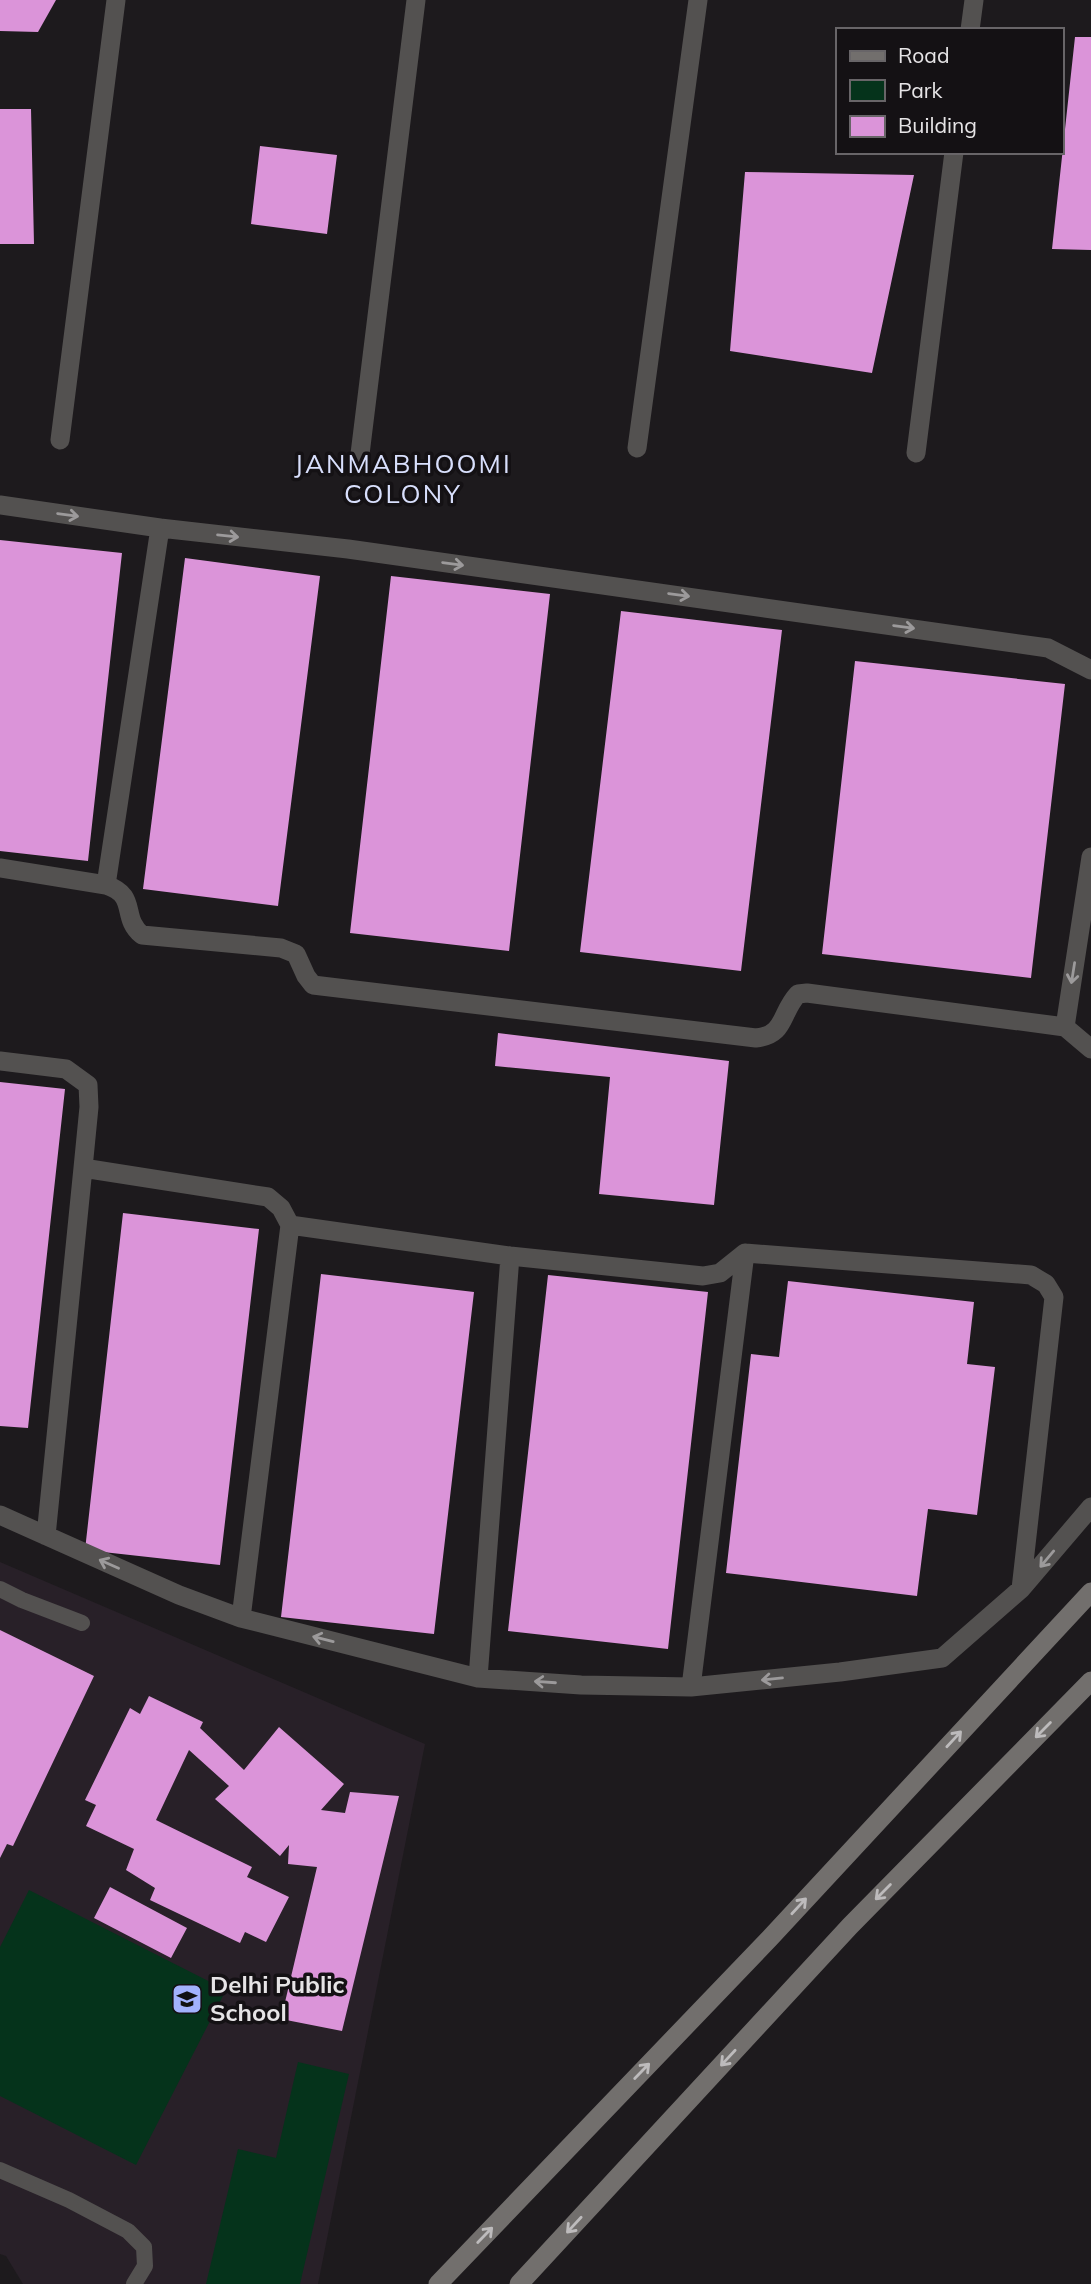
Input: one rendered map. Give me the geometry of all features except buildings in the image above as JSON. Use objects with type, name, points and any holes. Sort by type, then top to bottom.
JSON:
[{"type":"main road","points":[[438,2284],[770,1938],[1091,1592]]},
{"type":"main road","points":[[519,2284],[850,1926],[1091,1681]]},
{"type":"street","points":[[60,440],[116,0]]},
{"type":"street","points":[[360,454],[416,0]]},
{"type":"street","points":[[637,448],[698,0]]},
{"type":"street","points":[[970,28],[974,0]]},
{"type":"street","points":[[916,453],[954,154]]},
{"type":"street","points":[[0,505],[160,528],[361,550],[1048,648],[1091,670]]},
{"type":"street","points":[[106,885],[160,528]]},
{"type":"street","points":[[1065,1027],[1091,857]]},
{"type":"street","points":[[0,868],[106,885],[120,890],[126,898],[132,924],[142,934],[281,948],[296,954],[313,985],[756,1038],[773,1034],[791,1001],[798,994],[807,993],[1065,1027],[1091,1049]]},
{"type":"street","points":[[0,1061],[66,1069],[89,1085],[46,1536]]},
{"type":"street","points":[[83,1168],[268,1197],[281,1208],[290,1225],[241,1618]]},
{"type":"street","points":[[290,1225],[510,1256],[703,1276],[720,1273],[745,1254],[1031,1275],[1046,1284],[1054,1297],[1021,1589]]},
{"type":"street","points":[[691,1687],[745,1254]]},
{"type":"street","points":[[478,1678],[510,1256]]},
{"type":"street","points":[[0,1515],[179,1595],[241,1618],[478,1678],[581,1685],[691,1687],[840,1672],[942,1658],[1021,1589],[1091,1507]]},
{"type":"lane","points":[[0,1589],[82,1623]]},
{"type":"lane","points":[[0,2170],[69,2200],[128,2231],[144,2247],[145,2266],[134,2284]]},
{"type":"shaded area","name":"Delhi Public School","points":[[0,1562],[425,1744],[318,2284],[23,2284],[6,2256],[0,2254]]},
{"type":"green space","points":[[29,1890],[226,1990],[136,2165],[0,2096],[0,1947]]},
{"type":"green space","points":[[298,2062],[349,2074],[300,2284],[206,2284],[238,2149],[276,2158]]},
{"type":"place","name":"Delhi Public School","points":[[187,1999]]},
{"type":"district","name":"JANMABHOOMI COLONY","points":[[403,479]]}]
